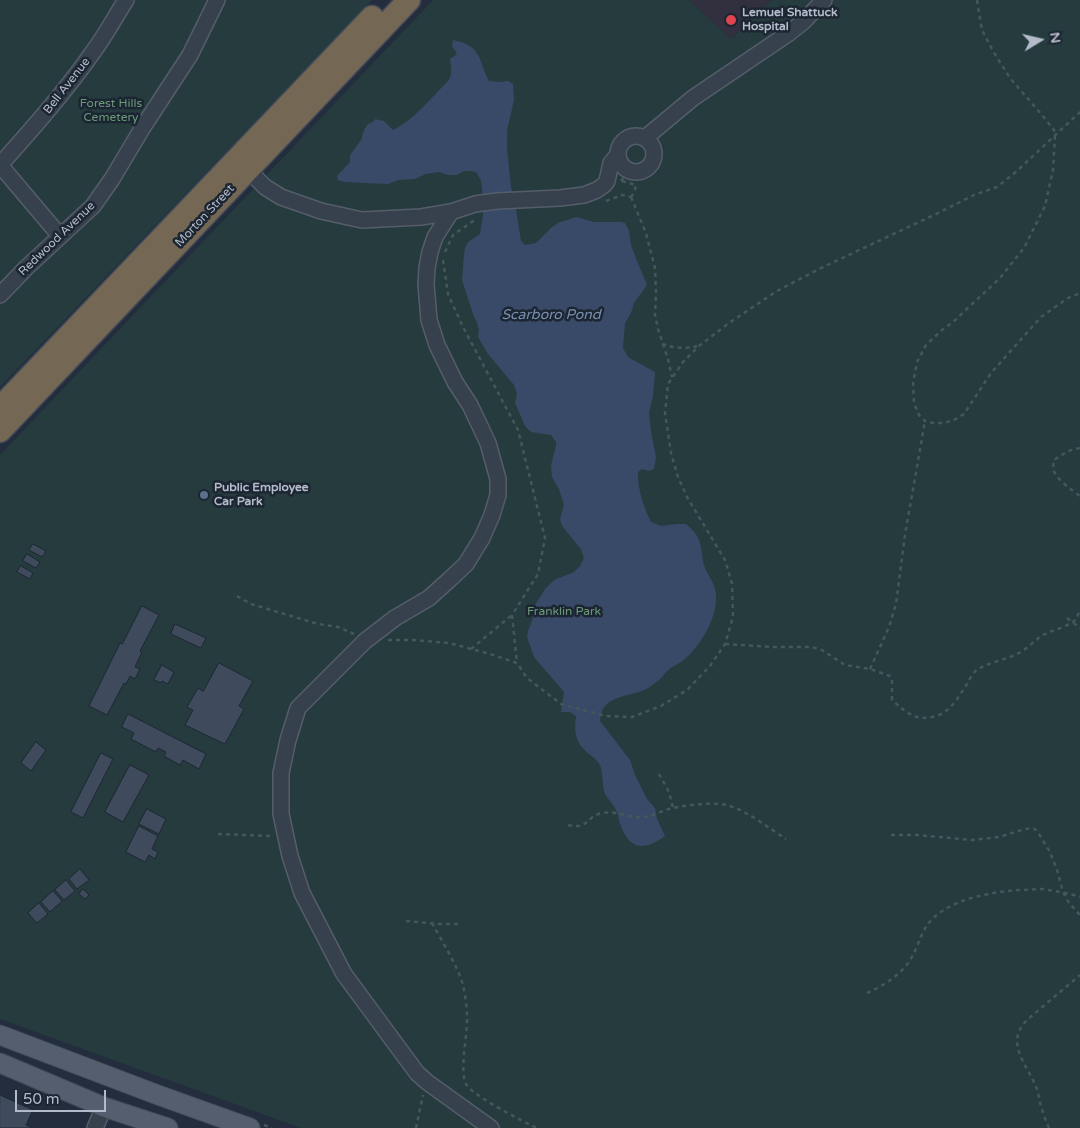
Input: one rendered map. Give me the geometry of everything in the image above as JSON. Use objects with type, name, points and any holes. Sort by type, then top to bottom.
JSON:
[{"type":"highway","name":"Morton Street","points":[[0,408],[388,0]]},
{"type":"highway","name":"Morton Street","points":[[0,431],[409,0]]},
{"type":"main road","points":[[0,1035],[250,1128]]},
{"type":"main road","points":[[0,1063],[104,1107],[168,1128]]},
{"type":"street","name":"Bell Avenue","points":[[0,165],[43,117],[74,78],[95,50],[126,0]]},
{"type":"street","name":"Redwood Avenue","points":[[0,295],[92,206],[112,179],[190,55],[218,0]]},
{"type":"street","points":[[645,138],[693,98],[789,33],[815,11],[824,0]]},
{"type":"street","points":[[248,170],[265,187],[281,197],[321,211],[362,220],[421,217],[477,210],[518,199],[560,198],[584,195],[604,185],[611,163],[617,156],[619,146],[626,138],[636,135],[645,138],[651,143],[654,155],[650,166],[640,172],[628,171],[619,162],[617,156]]},
{"type":"street","points":[[0,165],[60,236]]},
{"type":"street","points":[[451,212],[435,237],[430,252],[426,284],[429,320],[437,345],[455,382],[470,405],[488,443],[498,479],[498,495],[486,530],[466,564],[429,598],[395,618],[365,640],[298,708],[288,740],[281,773],[281,814],[290,856],[302,893],[344,974],[417,1073],[426,1082],[491,1128]]},
{"type":"street","points":[[95,1128],[104,1107]]},
{"type":"path","points":[[978,0],[982,30],[993,51],[1010,78],[1054,130],[1053,170],[1046,206],[1024,248],[1000,278],[926,345],[917,362],[913,382],[914,403],[919,415],[925,421],[944,423],[964,414],[991,373],[1041,317],[1062,302],[1080,293]]},
{"type":"path","points":[[512,615],[517,664],[527,678],[561,704],[606,716],[632,717],[661,706],[687,690],[710,666],[725,644],[733,618],[732,584],[725,560],[687,497],[678,477],[671,453],[665,413],[668,384],[682,362],[729,323],[777,292],[821,268],[974,195],[997,187],[1018,171],[1080,112]]},
{"type":"path","points":[[628,171],[622,181],[636,185],[631,197]]},
{"type":"path","points":[[620,190],[622,195],[631,197]]},
{"type":"path","points":[[631,197],[646,233],[655,268],[655,315],[672,378]]},
{"type":"path","points":[[471,649],[512,615],[538,574],[545,538],[518,430],[463,327],[448,294],[443,258],[453,235],[477,210]]},
{"type":"path","points":[[662,344],[670,347],[689,348],[699,346]]},
{"type":"path","points":[[870,670],[889,628],[896,604],[905,534],[925,421]]},
{"type":"path","points":[[1080,448],[1068,451],[1054,460],[1052,467],[1055,474],[1080,496]]},
{"type":"path","points":[[237,596],[251,604],[318,624],[338,627],[365,640],[413,640],[449,644],[490,654],[517,664]]},
{"type":"path","points":[[725,644],[811,647],[822,650],[845,666],[870,670],[890,676],[892,680],[892,700],[906,712],[915,717],[922,718],[942,714],[948,709],[976,670],[1017,654],[1046,634],[1073,622],[1080,609]]},
{"type":"path","points":[[1067,618],[1080,628]]},
{"type":"path","points":[[659,774],[669,792],[672,808]]},
{"type":"path","points":[[568,825],[582,826],[596,815],[604,812],[646,817],[672,808],[714,804],[727,805],[746,814],[786,839]]},
{"type":"path","points":[[891,835],[917,835],[972,840],[999,837],[1033,828],[1040,834],[1050,852],[1063,892],[1069,903],[1080,915]]},
{"type":"path","points":[[218,834],[286,836]]},
{"type":"path","points":[[867,993],[887,982],[906,966],[914,954],[921,935],[935,917],[945,909],[991,893],[1035,889],[1063,892],[1080,897]]},
{"type":"path","points":[[406,921],[461,924]]},
{"type":"path","points":[[432,923],[463,984],[467,1015],[463,1062],[466,1084],[476,1094],[537,1128]]},
{"type":"path","points":[[1049,1128],[1040,1105],[1036,1086],[1020,1055],[1017,1043],[1018,1034],[1027,1020],[1080,975]]},
{"type":"path","points":[[416,1128],[426,1082]]},
{"type":"shaded area","name":"Lemuel Shattuck Hospital","points":[[689,0],[772,0],[731,39]]},
{"type":"green space","name":"Forest Hills Cemetery","points":[[0,0],[372,0],[0,387]]},
{"type":"green space","name":"Franklin Park","points":[[433,0],[689,0],[731,39],[772,0],[1080,0],[1080,1128],[301,1128],[0,1019],[0,455]]},
{"type":"water","name":"Scarboro Pond","points":[[453,40],[470,46],[475,50],[489,81],[508,81],[513,84],[514,100],[507,131],[507,148],[511,187],[521,241],[525,245],[536,243],[558,223],[576,217],[594,222],[625,223],[629,231],[631,245],[647,285],[634,303],[625,323],[623,348],[628,357],[655,372],[653,396],[649,412],[656,457],[654,469],[649,471],[642,469],[638,472],[640,491],[651,522],[661,526],[686,524],[696,534],[699,539],[705,568],[715,589],[716,598],[713,617],[709,627],[698,645],[683,661],[668,670],[661,678],[642,691],[611,701],[602,712],[600,721],[630,760],[647,799],[655,808],[657,819],[665,836],[646,846],[635,845],[626,836],[616,810],[604,791],[600,766],[584,750],[576,737],[576,716],[570,712],[561,712],[564,692],[534,657],[527,637],[535,605],[545,589],[554,580],[574,572],[584,558],[581,549],[562,526],[560,519],[564,505],[559,489],[552,477],[551,465],[556,442],[551,435],[531,432],[525,426],[515,403],[517,394],[514,385],[488,354],[478,337],[479,330],[462,280],[465,248],[468,242],[480,234],[483,215],[481,181],[477,173],[472,171],[464,171],[457,175],[439,172],[426,174],[415,179],[399,180],[388,184],[344,182],[338,180],[337,176],[350,162],[350,155],[361,140],[368,124],[375,119],[384,121],[393,130],[416,114],[448,81],[451,73],[450,59],[457,54],[452,46]]},
{"type":"building","points":[[33,544],[46,551],[42,557],[29,550]]},
{"type":"building","points":[[27,554],[40,562],[36,568],[23,561]]},
{"type":"building","points":[[21,566],[33,573],[30,579],[17,572]]},
{"type":"building","points":[[142,606],[159,615],[140,651],[142,652],[135,667],[140,669],[135,679],[130,676],[126,684],[124,683],[107,715],[89,706],[120,643],[122,644]]},
{"type":"building","points":[[175,624],[206,638],[201,648],[171,634]]},
{"type":"building","points":[[219,663],[253,681],[239,706],[244,709],[225,744],[185,725],[193,710],[187,707],[198,688],[203,691]]},
{"type":"building","points":[[162,665],[174,672],[168,684],[154,680]]},
{"type":"building","points":[[128,714],[206,754],[199,769],[183,760],[180,765],[164,756],[166,752],[158,748],[156,752],[131,739],[134,733],[122,727]]},
{"type":"building","points":[[36,742],[46,750],[31,771],[21,763]]},
{"type":"building","points":[[101,753],[113,759],[83,818],[71,812]]},
{"type":"building","points":[[130,765],[149,775],[123,822],[105,812]]},
{"type":"building","points":[[147,809],[166,819],[159,834],[139,824]]},
{"type":"building","points":[[139,826],[158,836],[152,849],[158,852],[155,859],[149,855],[145,862],[126,852]]},
{"type":"building","points":[[80,869],[89,880],[77,889],[69,879]]},
{"type":"building","points":[[66,880],[75,891],[64,900],[55,890]]},
{"type":"building","points":[[83,889],[89,895],[85,899],[79,894]]},
{"type":"building","points":[[53,891],[62,901],[50,912],[41,902]]},
{"type":"building","points":[[39,903],[48,914],[37,923],[28,913]]},
{"type":"building","points":[[0,1095],[33,1110],[26,1125],[32,1128],[0,1128]]},
{"type":"place","name":"Lemuel Shattuck Hospital","points":[[731,20]]},
{"type":"place","name":"Public Employee Car Park","points":[[204,495]]}]
